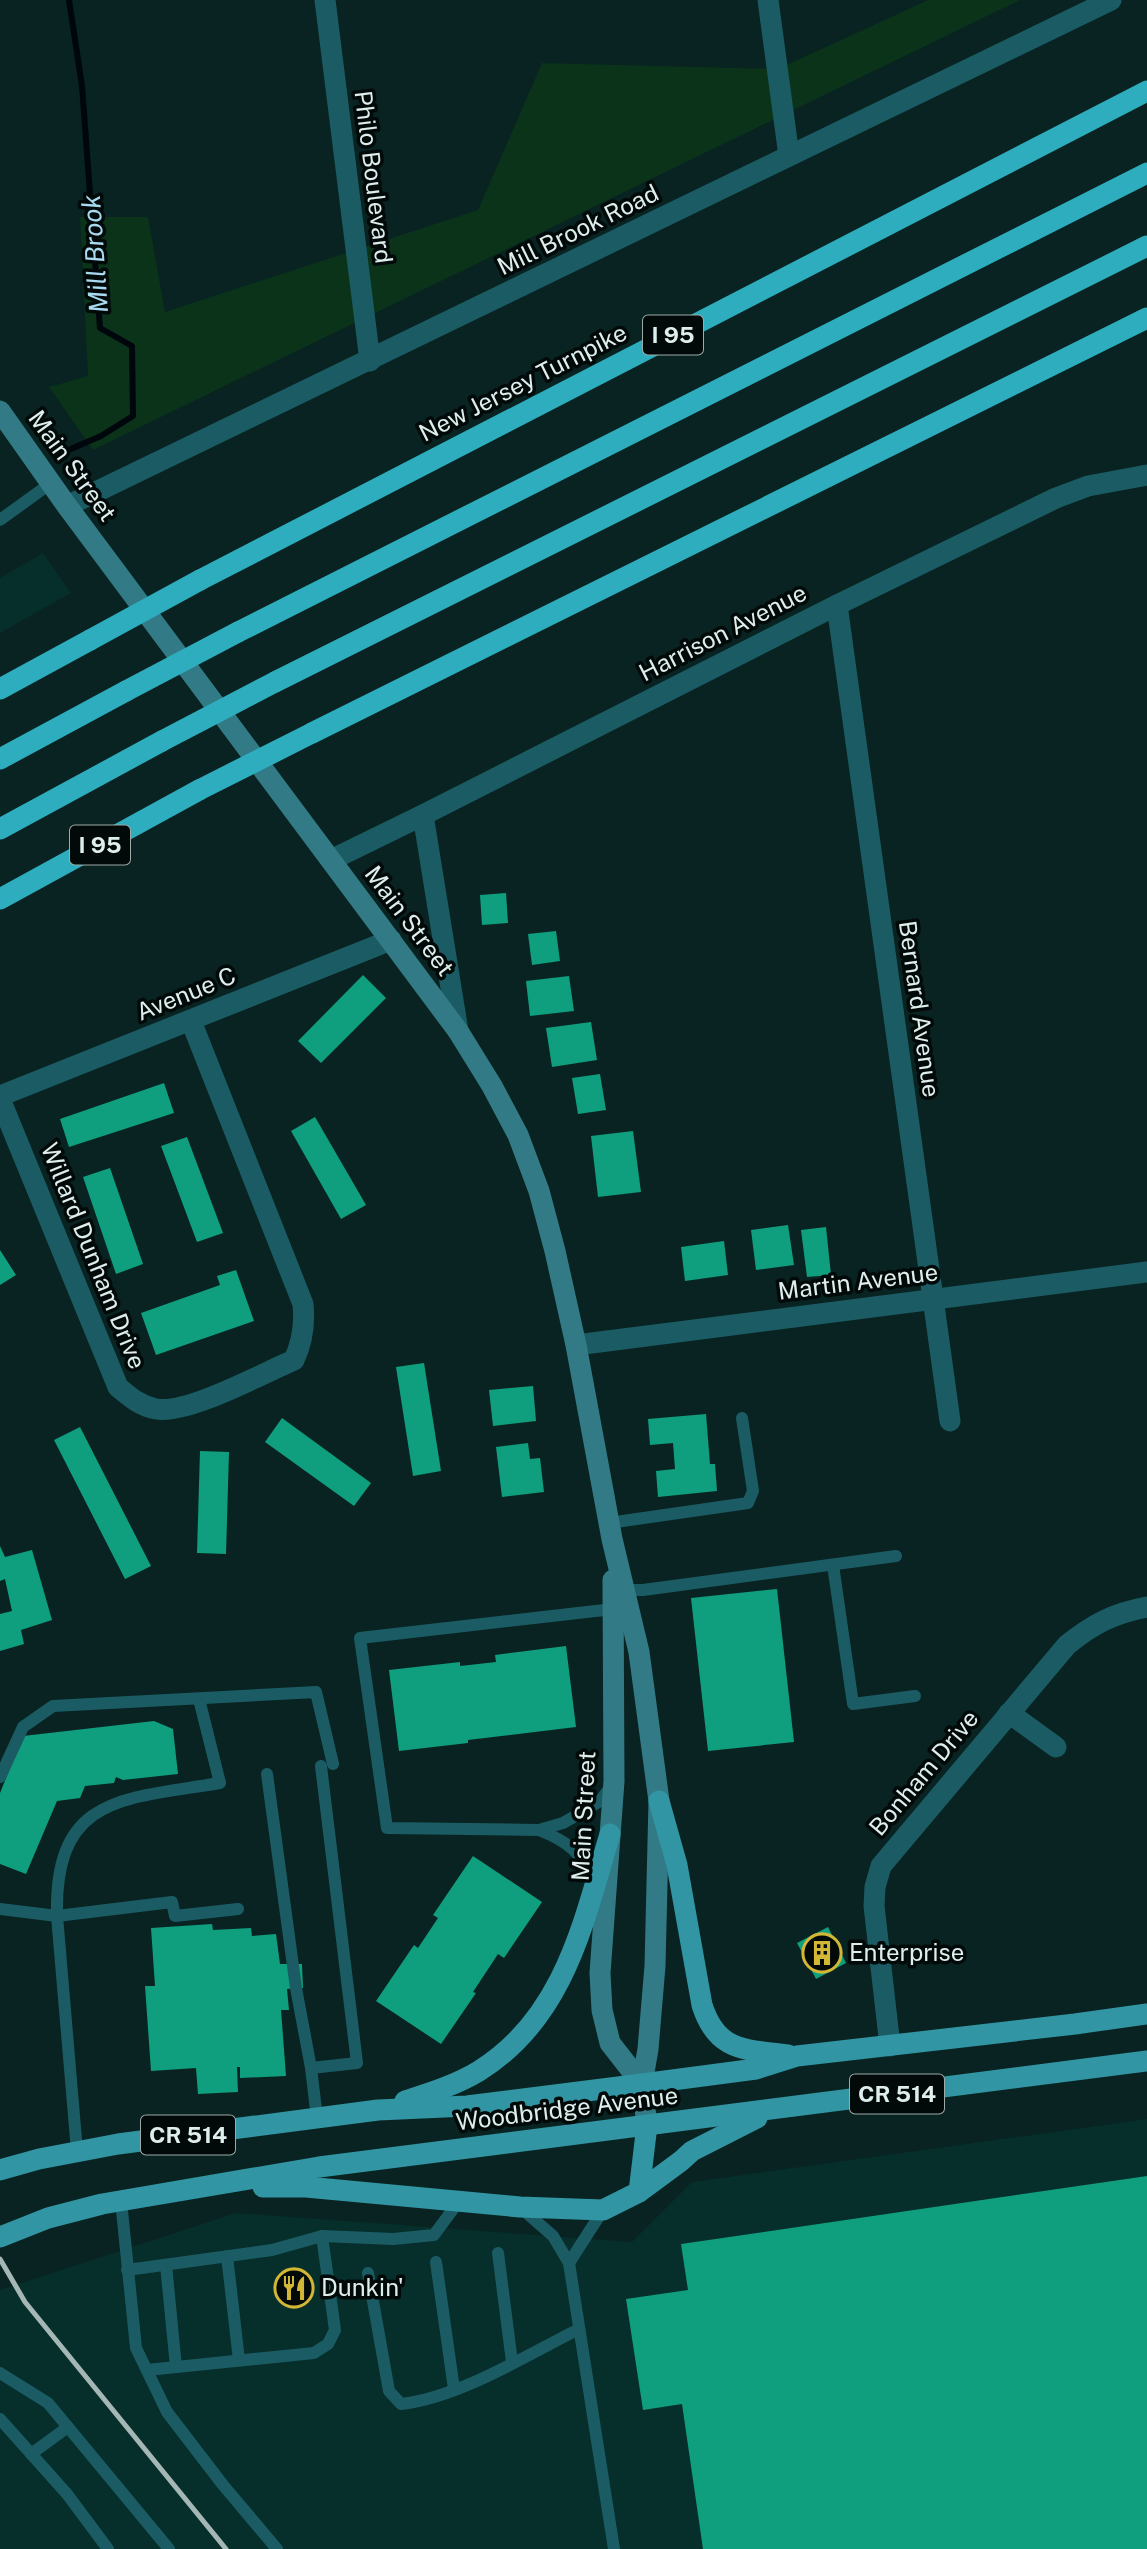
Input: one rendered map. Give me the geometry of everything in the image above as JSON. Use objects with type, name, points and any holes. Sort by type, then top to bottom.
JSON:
[{"type":"highway","name":"New Jersey Turnpike","points":[[0,688],[200,580],[1147,91]]},
{"type":"highway","points":[[0,760],[238,632],[1147,173]]},
{"type":"highway","name":"I 95","points":[[0,829],[275,682],[1147,246]]},
{"type":"highway","name":"I 95","points":[[0,899],[199,790],[1147,318]]},
{"type":"main road","name":"Main Street","points":[[0,411],[67,506],[458,1031],[492,1086],[523,1146],[552,1238],[576,1345],[610,1531],[639,1652],[659,1801],[655,1966],[648,2049],[642,2084],[647,2125]]},
{"type":"main road","name":"Main Street","points":[[610,1531],[614,1781],[600,1973],[602,2010],[610,2043],[642,2084]]},
{"type":"main road","points":[[659,1801],[677,1865],[708,2025],[720,2039],[746,2050],[797,2056]]},
{"type":"main road","points":[[378,2110],[439,2090],[477,2072],[506,2051],[535,2023],[556,1989],[571,1956],[610,1834]]},
{"type":"main road","name":"Woodbridge Avenue","points":[[0,2171],[77,2151],[317,2118],[378,2110],[467,2106],[756,2069],[797,2056],[1147,2014]]},
{"type":"main road","name":"Woodbridge Avenue","points":[[0,2237],[48,2218],[121,2201],[319,2167],[1147,2061]]},
{"type":"main road","points":[[213,2186],[306,2187],[520,2207],[603,2210],[639,2192],[692,2151],[778,2109]]},
{"type":"main road","points":[[639,2192],[647,2125]]},
{"type":"street","name":"Philo Boulevard","points":[[325,0],[370,361]]},
{"type":"street","points":[[768,0],[789,156]]},
{"type":"street","name":"Mill Brook Road","points":[[67,506],[1111,0]]},
{"type":"street","name":"Harrison Avenue","points":[[331,860],[837,605],[1056,498],[1088,486],[1147,475]]},
{"type":"street","name":"Bernard Avenue","points":[[837,605],[950,1421]]},
{"type":"street","points":[[423,815],[458,1031]]},
{"type":"street","name":"Avenue C","points":[[0,1097],[391,940]]},
{"type":"street","name":"Willard Dunham Drive","points":[[0,1097],[118,1387],[135,1402],[158,1409],[185,1407],[294,1360],[301,1346],[304,1318],[303,1304],[191,1021]]},
{"type":"street","name":"Martin Avenue","points":[[576,1345],[1147,1272]]},
{"type":"street","name":"Bonham Drive","points":[[890,2046],[874,1906],[875,1887],[881,1866],[1067,1645],[1089,1627],[1123,1611],[1147,1607]]},
{"type":"street","points":[[1009,1713],[1056,1747]]},
{"type":"lane","points":[[0,520],[51,483]]},
{"type":"lane","points":[[610,1531],[748,1503],[752,1490],[742,1418]]},
{"type":"lane","points":[[624,1590],[643,1590],[896,1556]]},
{"type":"lane","points":[[833,1564],[853,1704],[915,1696]]},
{"type":"lane","points":[[613,1609],[360,1638],[387,1828],[539,1830],[563,1823],[600,1801],[614,1781]]},
{"type":"lane","points":[[0,1777],[23,1727],[53,1706],[316,1692],[327,1765],[357,2063],[311,2068]]},
{"type":"lane","points":[[77,2151],[57,1916],[56,1885],[63,1857],[69,1840],[91,1816],[109,1805],[220,1783],[200,1699]]},
{"type":"lane","points":[[267,1774],[317,2118]]},
{"type":"lane","points":[[539,1830],[560,1838],[576,1852],[589,1870],[594,1889]]},
{"type":"lane","points":[[0,1909],[57,1916],[172,1902],[174,1916],[238,1909]]},
{"type":"lane","points":[[121,2201],[136,2348],[167,2412],[277,2549]]},
{"type":"lane","points":[[127,2270],[272,2250],[321,2236],[393,2239],[434,2235],[459,2201]]},
{"type":"lane","points":[[520,2207],[553,2236],[569,2263],[614,2549]]},
{"type":"lane","points":[[569,2263],[603,2210]]},
{"type":"lane","points":[[146,2370],[314,2353],[328,2344],[335,2330],[321,2236]]},
{"type":"lane","points":[[498,2253],[512,2362]]},
{"type":"lane","points":[[227,2256],[239,2360]]},
{"type":"lane","points":[[436,2262],[454,2389]]},
{"type":"lane","points":[[166,2264],[176,2367]]},
{"type":"lane","points":[[368,2273],[389,2391],[401,2404],[421,2402],[454,2389],[579,2329]]},
{"type":"lane","points":[[0,2373],[48,2403],[169,2549]]},
{"type":"lane","points":[[0,2419],[67,2494],[108,2549]]},
{"type":"lane","points":[[31,2454],[68,2427]]},
{"type":"shaded area","points":[[43,553],[71,593],[0,633],[0,578]]},
{"type":"shaded area","points":[[1147,2119],[1147,2549],[0,2549],[0,2290],[236,2213],[632,2242],[692,2182]]},
{"type":"green space","points":[[928,0],[1020,0],[93,450],[49,387],[88,376],[80,217],[148,217],[165,312],[478,210],[542,63],[778,69]]},
{"type":"building","points":[[506,893],[508,923],[482,925],[480,895]]},
{"type":"building","points":[[556,931],[560,961],[532,965],[528,934]]},
{"type":"building","points":[[363,975],[386,998],[321,1063],[298,1041]]},
{"type":"building","points":[[569,976],[574,1011],[530,1016],[526,981]]},
{"type":"building","points":[[591,1022],[597,1060],[552,1067],[546,1028]]},
{"type":"building","points":[[600,1074],[606,1110],[578,1114],[572,1078]]},
{"type":"building","points":[[164,1083],[174,1113],[69,1147],[60,1119]]},
{"type":"building","points":[[315,1117],[366,1205],[341,1219],[291,1131]]},
{"type":"building","points":[[633,1131],[641,1192],[598,1197],[591,1136]]},
{"type":"building","points":[[187,1137],[223,1233],[197,1242],[161,1146]]},
{"type":"building","points":[[110,1168],[143,1264],[116,1274],[83,1177]]},
{"type":"building","points":[[788,1225],[794,1265],[756,1270],[751,1230]]},
{"type":"building","points":[[826,1227],[831,1275],[807,1277],[801,1230]]},
{"type":"building","points":[[724,1241],[728,1275],[685,1281],[681,1247]]},
{"type":"building","points":[[0,1250],[16,1275],[0,1285]]},
{"type":"building","points":[[236,1270],[254,1321],[156,1355],[141,1313],[220,1285],[217,1276]]},
{"type":"building","points":[[424,1363],[441,1471],[413,1476],[396,1367]]},
{"type":"building","points":[[533,1386],[536,1421],[493,1426],[489,1390]]},
{"type":"building","points":[[706,1414],[710,1464],[715,1464],[717,1491],[658,1497],[656,1471],[675,1469],[673,1443],[650,1445],[648,1419]]},
{"type":"building","points":[[282,1418],[371,1483],[354,1506],[265,1442]]},
{"type":"building","points":[[80,1427],[151,1566],[125,1579],[54,1440]]},
{"type":"building","points":[[528,1443],[530,1459],[540,1458],[544,1492],[502,1497],[496,1447]]},
{"type":"building","points":[[200,1451],[229,1452],[226,1554],[197,1553]]},
{"type":"building","points":[[0,1546],[5,1557],[32,1550],[52,1620],[21,1630],[24,1644],[0,1651],[0,1614],[12,1611],[5,1579],[0,1581]]},
{"type":"building","points":[[777,1589],[794,1742],[708,1751],[691,1598]]},
{"type":"building","points":[[566,1646],[576,1727],[399,1751],[389,1670],[460,1662],[460,1666],[496,1662],[495,1655]]},
{"type":"building","points":[[154,1721],[173,1729],[178,1774],[123,1780],[116,1777],[114,1783],[85,1786],[80,1798],[57,1801],[26,1874],[0,1864],[0,1793],[23,1736]]},
{"type":"building","points":[[473,1856],[542,1902],[504,1958],[498,1954],[473,1992],[476,1993],[441,2044],[376,2001],[414,1945],[418,1948],[438,1918],[433,1915]]},
{"type":"building","points":[[212,1924],[213,1930],[251,1928],[252,1936],[276,1934],[280,1964],[302,1964],[303,1988],[287,1989],[289,2010],[281,2010],[286,2076],[240,2078],[240,2067],[237,2067],[238,2092],[198,2094],[196,2068],[151,2071],[145,1986],[155,1986],[151,1928]]},
{"type":"building","name":"Enterprise","points":[[828,1927],[846,1963],[816,1979],[797,1943]]},
{"type":"building","points":[[1147,2176],[1147,2549],[703,2549],[682,2404],[643,2410],[626,2299],[688,2290],[681,2244]]},
{"type":"waterway","name":"Mill Brook","points":[[66,451],[101,436],[133,416],[132,346],[100,328],[82,86],[69,0]]},
{"type":"railway","points":[[0,2259],[25,2302],[226,2549]]},
{"type":"place","name":"Enterprise","points":[[822,1953]]},
{"type":"place","name":"Dunkin'","points":[[294,2288]]}]
